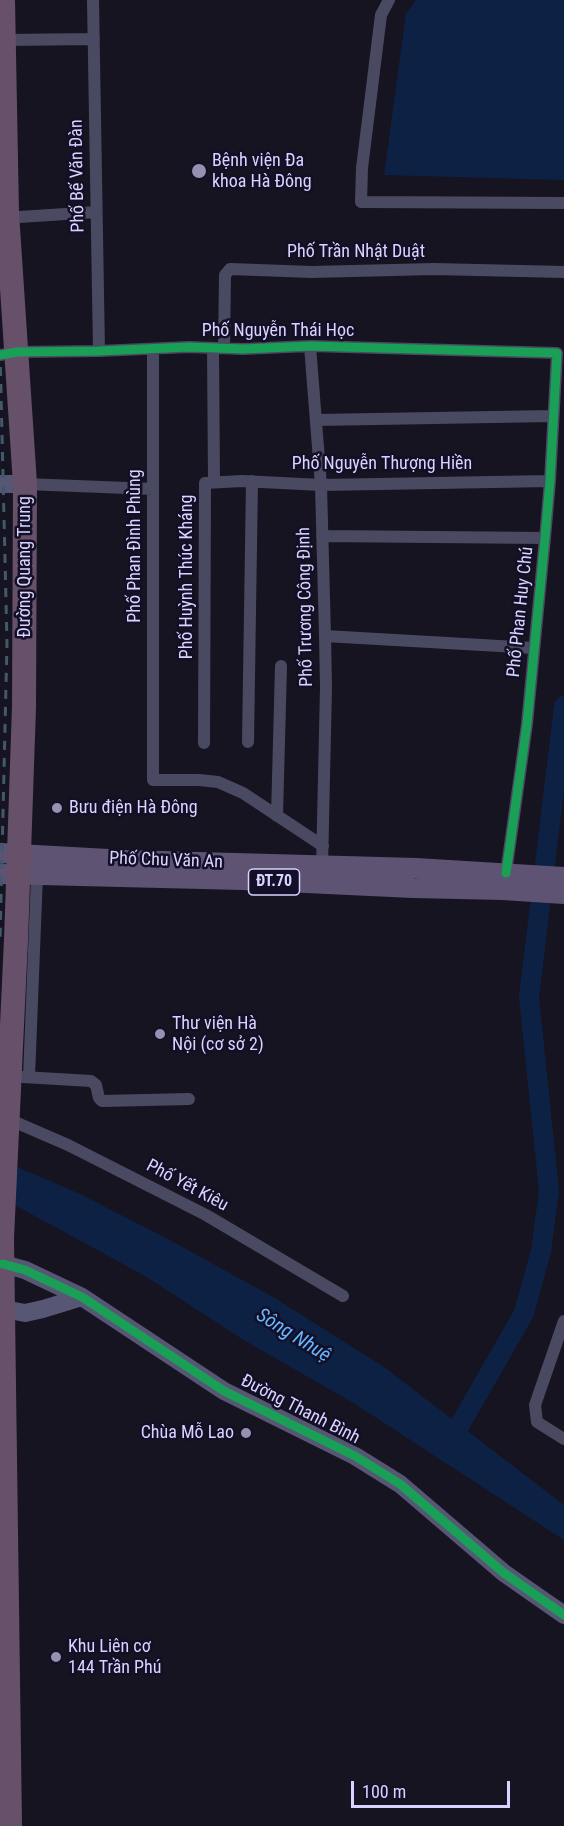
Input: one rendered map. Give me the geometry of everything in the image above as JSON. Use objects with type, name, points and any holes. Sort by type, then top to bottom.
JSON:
[{"type":"highway","name":"Đường Quang Trung","points":[[3,0],[4,218],[8,354],[25,484],[24,707],[19,865],[19,1076],[8,1127],[1,1264],[10,1826]]},
{"type":"main road","name":"Phố Chu Văn An","points":[[19,865],[508,882]]},
{"type":"main road","name":"Phố Chu Văn An","points":[[243,872],[322,867],[437,879]]},
{"type":"main road","name":"ĐT.70","points":[[508,882],[564,877]]},
{"type":"main road","name":"ĐT.70","points":[[508,882],[564,894]]},
{"type":"street","name":"Phố Bế Văn Đàn","points":[[93,0],[99,351]]},
{"type":"street","points":[[389,0],[381,15],[362,168],[361,202],[564,203]]},
{"type":"street","points":[[4,40],[94,39]]},
{"type":"street","points":[[4,218],[96,212]]},
{"type":"street","name":"Phố Trần Nhật Duật","points":[[218,348],[225,275],[230,269],[312,272],[434,269],[564,272]]},
{"type":"street","name":"Phố Nguyễn Thái Học","points":[[8,354],[153,348],[243,349],[310,346],[556,353]]},
{"type":"street","name":"Phố Trương Công Định","points":[[310,346],[321,485],[325,636],[322,867]]},
{"type":"street","name":"Phố Phan Đình Phùng","points":[[153,348],[153,780],[218,782],[243,793],[278,816]]},
{"type":"street","name":"Phố Huỳnh Thúc Kháng","points":[[204,743],[205,483],[214,482],[218,348]]},
{"type":"street","name":"Phố Phan Huy Chú","points":[[508,882],[527,724],[545,538],[556,353]]},
{"type":"street","points":[[316,420],[552,416]]},
{"type":"street","name":"Phố Nguyễn Thượng Hiền","points":[[214,482],[252,481],[321,485],[550,480]]},
{"type":"street","points":[[248,742],[252,481]]},
{"type":"street","points":[[0,484],[153,489]]},
{"type":"street","points":[[322,536],[545,538]]},
{"type":"street","points":[[325,636],[534,648]]},
{"type":"street","points":[[281,666],[278,816],[323,846]]},
{"type":"street","points":[[19,1076],[91,1081],[96,1085],[102,1101],[189,1099]]},
{"type":"street","name":"Phố Yết Kiêu","points":[[8,1127],[68,1145],[206,1215],[343,1296]]},
{"type":"street","name":"Đường Thanh Bình","points":[[1,1264],[25,1269],[82,1297],[224,1391],[355,1456],[400,1484],[504,1573],[564,1615]]},
{"type":"street","points":[[2,1308],[25,1313],[82,1297]]},
{"type":"street","points":[[564,1322],[535,1405],[537,1422],[564,1439]]},
{"type":"water","points":[[416,0],[564,0],[564,180],[384,175],[406,14]]},
{"type":"water","name":"Sông Nhuệ","points":[[13,1165],[80,1194],[168,1239],[273,1297],[384,1367],[564,1505],[564,1540],[355,1404],[242,1339],[145,1276],[11,1203]]},
{"type":"waterway","points":[[449,1444],[524,1313],[541,1251],[549,1191],[529,997],[564,706]]},
{"type":"railway","points":[[0,350],[7,643],[0,941]]},
{"type":"cycle path","points":[[0,355],[17,352],[189,347],[243,349],[310,346],[557,353],[550,481],[527,724],[506,873]]},
{"type":"cycle path","points":[[3,1264],[25,1270],[82,1297],[224,1391],[355,1456],[400,1484],[504,1573],[564,1615]]},
{"type":"place","name":"Bệnh viện Đa khoa Hà Đông","points":[[199,171]]},
{"type":"place","name":"Bưu điện Hà Đông","points":[[57,808]]},
{"type":"place","name":"Thư viện Hà Nội (cơ sở 2)","points":[[160,1034]]},
{"type":"place","name":"Chùa Mỗ Lao","points":[[246,1433]]},
{"type":"place","name":"Khu Liên cơ 144 Trần Phú","points":[[56,1657]]}]
